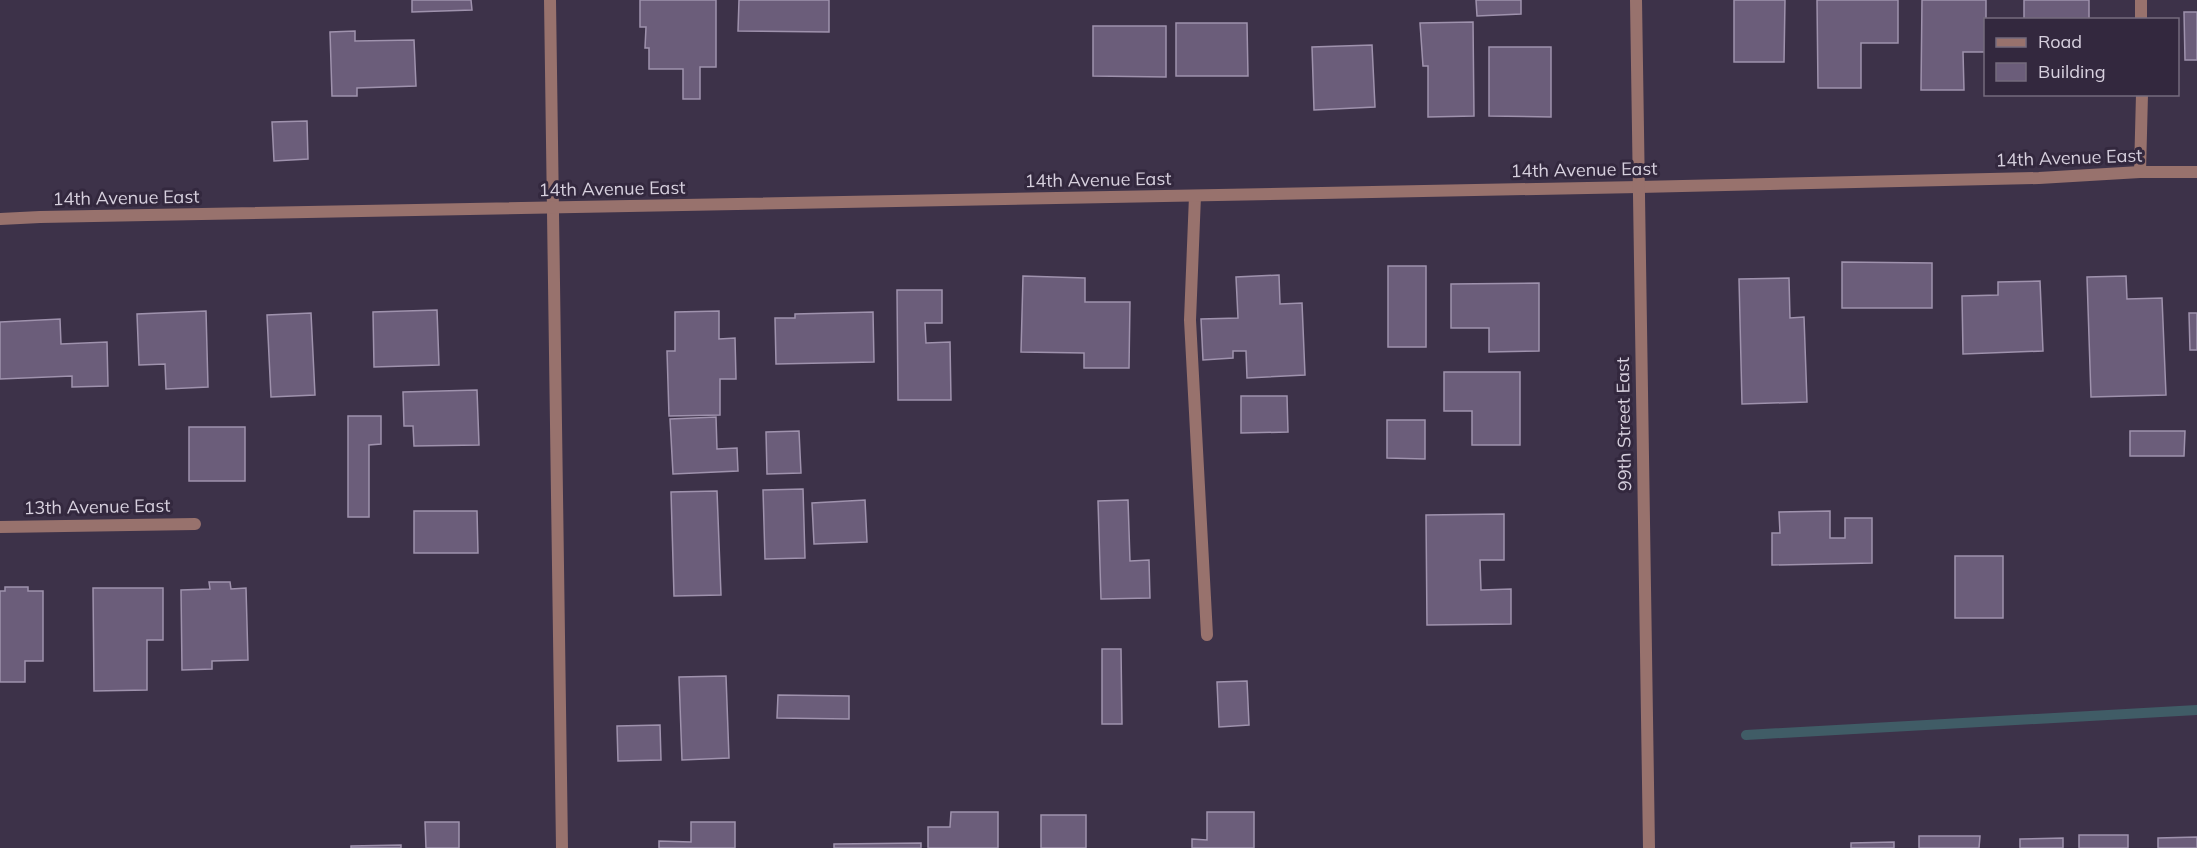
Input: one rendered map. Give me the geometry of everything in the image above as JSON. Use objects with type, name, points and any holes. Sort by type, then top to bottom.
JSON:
[{"type":"street","points":[[550,0],[562,848]]},
{"type":"street","name":"99th Street East","points":[[1636,0],[1649,848]]},
{"type":"street","points":[[2141,0],[2141,18]]},
{"type":"street","points":[[2140,172],[2142,96]]},
{"type":"street","name":"14th Avenue East","points":[[0,219],[1639,187],[2197,172]]},
{"type":"street","points":[[1195,196],[1190,320],[1207,635]]},
{"type":"street","name":"13th Avenue East","points":[[0,527],[195,524]]},
{"type":"building","points":[[412,0],[471,0],[472,10],[412,12]]},
{"type":"building","points":[[640,0],[716,0],[716,67],[700,67],[700,99],[683,99],[683,69],[649,69],[649,48],[645,48],[646,27],[640,27]]},
{"type":"building","points":[[739,0],[829,0],[829,32],[738,31]]},
{"type":"building","points":[[1476,0],[1521,0],[1521,14],[1477,16]]},
{"type":"building","points":[[1734,0],[1785,0],[1784,62],[1734,62]]},
{"type":"building","points":[[1817,0],[1898,0],[1898,43],[1861,43],[1861,88],[1818,88]]},
{"type":"building","points":[[1922,0],[1986,0],[1984,52],[1963,52],[1964,90],[1921,90]]},
{"type":"building","points":[[2024,0],[2089,0],[2089,18],[2024,18]]},
{"type":"building","points":[[2184,12],[2197,12],[2197,60],[2185,60]]},
{"type":"building","points":[[1473,22],[1474,116],[1428,117],[1428,66],[1423,66],[1420,23]]},
{"type":"building","points":[[1176,23],[1247,23],[1248,76],[1176,76]]},
{"type":"building","points":[[1093,26],[1166,26],[1166,77],[1093,76]]},
{"type":"building","points":[[355,31],[355,41],[414,40],[416,86],[357,88],[357,96],[332,96],[330,32]]},
{"type":"building","points":[[1372,45],[1375,107],[1314,110],[1312,47]]},
{"type":"building","points":[[1489,47],[1551,47],[1551,117],[1489,116]]},
{"type":"building","points":[[307,121],[308,159],[274,161],[272,122]]},
{"type":"building","points":[[1842,262],[1932,263],[1932,308],[1842,308]]},
{"type":"building","points":[[1388,266],[1426,266],[1426,347],[1388,347]]},
{"type":"building","points":[[1279,275],[1280,304],[1302,303],[1305,375],[1247,378],[1246,351],[1233,351],[1233,358],[1203,360],[1201,319],[1238,318],[1236,277]]},
{"type":"building","points":[[1023,276],[1085,278],[1085,302],[1130,302],[1129,368],[1084,368],[1084,353],[1021,352]]},
{"type":"building","points":[[2126,276],[2127,299],[2162,298],[2166,395],[2091,397],[2087,277]]},
{"type":"building","points":[[1789,278],[1790,318],[1804,317],[1807,402],[1742,404],[1739,279]]},
{"type":"building","points":[[2040,281],[2043,351],[1963,354],[1962,296],[1998,295],[1998,282]]},
{"type":"building","points":[[1539,283],[1539,351],[1489,352],[1489,328],[1451,328],[1451,284]]},
{"type":"building","points":[[897,290],[942,290],[942,323],[925,323],[926,343],[950,342],[951,400],[898,400]]},
{"type":"building","points":[[437,310],[439,365],[374,367],[373,312]]},
{"type":"building","points":[[206,311],[208,387],[166,389],[165,364],[139,365],[137,314]]},
{"type":"building","points":[[719,311],[719,339],[735,338],[736,379],[720,379],[720,415],[669,416],[667,351],[675,351],[675,312]]},
{"type":"building","points":[[873,312],[874,362],[776,364],[775,318],[795,318],[795,314]]},
{"type":"building","points":[[311,313],[315,395],[271,397],[267,315]]},
{"type":"building","points":[[2189,313],[2197,313],[2197,350],[2190,350]]},
{"type":"building","points":[[60,319],[61,344],[107,342],[108,386],[72,387],[72,376],[0,379],[0,322]]},
{"type":"building","points":[[1444,372],[1520,372],[1520,445],[1472,445],[1472,411],[1444,411]]},
{"type":"building","points":[[477,390],[479,445],[414,446],[413,426],[404,426],[403,392]]},
{"type":"building","points":[[1241,396],[1287,396],[1288,432],[1241,433]]},
{"type":"building","points":[[348,416],[381,416],[381,444],[369,445],[369,517],[348,517]]},
{"type":"building","points":[[716,417],[717,449],[737,448],[738,471],[673,474],[670,419]]},
{"type":"building","points":[[1387,420],[1425,420],[1425,459],[1387,458]]},
{"type":"building","points":[[189,427],[245,427],[245,481],[189,481]]},
{"type":"building","points":[[799,431],[801,473],[767,474],[766,432]]},
{"type":"building","points":[[2130,431],[2185,431],[2184,456],[2130,456]]},
{"type":"building","points":[[803,489],[805,558],[765,559],[763,490]]},
{"type":"building","points":[[717,491],[721,595],[674,596],[671,492]]},
{"type":"building","points":[[865,500],[867,542],[814,544],[812,503]]},
{"type":"building","points":[[1128,500],[1130,561],[1149,560],[1150,598],[1101,599],[1098,501]]},
{"type":"building","points":[[414,511],[477,511],[478,553],[414,553]]},
{"type":"building","points":[[1830,511],[1830,538],[1845,538],[1845,518],[1872,518],[1872,563],[1772,565],[1772,533],[1780,533],[1779,512]]},
{"type":"building","points":[[1504,514],[1504,560],[1480,560],[1481,590],[1511,589],[1511,624],[1427,625],[1426,515]]},
{"type":"building","points":[[1955,556],[2003,556],[2003,618],[1955,618]]},
{"type":"building","points":[[209,582],[230,582],[231,589],[246,588],[248,660],[212,661],[212,669],[182,670],[181,590],[210,589]]},
{"type":"building","points":[[5,587],[28,587],[28,591],[43,591],[43,661],[25,661],[25,682],[0,682],[0,591],[5,591]]},
{"type":"building","points":[[93,588],[163,588],[163,640],[147,640],[147,690],[94,691]]},
{"type":"building","points":[[1102,649],[1121,649],[1122,724],[1102,724]]},
{"type":"building","points":[[726,676],[729,758],[682,760],[679,677]]},
{"type":"building","points":[[1247,681],[1249,725],[1219,727],[1217,682]]},
{"type":"building","points":[[778,695],[849,696],[849,719],[777,718]]},
{"type":"building","points":[[660,725],[661,760],[618,761],[617,726]]},
{"type":"building","points":[[951,812],[998,812],[998,848],[928,848],[928,827],[950,827]]},
{"type":"building","points":[[1207,812],[1254,812],[1254,848],[1192,848],[1192,839],[1207,840]]},
{"type":"building","points":[[1041,815],[1086,815],[1086,848],[1041,848]]},
{"type":"building","points":[[425,822],[459,822],[459,848],[426,848]]},
{"type":"building","points":[[691,822],[735,822],[735,848],[659,848],[659,841],[691,842]]},
{"type":"building","points":[[2079,835],[2128,835],[2128,848],[2079,848]]},
{"type":"building","points":[[1919,836],[1980,836],[1979,848],[1919,848]]},
{"type":"building","points":[[2197,837],[2197,848],[2158,848],[2158,838]]},
{"type":"building","points":[[2063,838],[2063,848],[2020,848],[2020,839]]},
{"type":"building","points":[[1894,842],[1894,848],[1851,848],[1851,843]]},
{"type":"building","points":[[921,843],[921,848],[834,848],[834,844]]},
{"type":"building","points":[[401,845],[401,848],[351,848],[351,846]]},
{"type":"waterway","points":[[1746,735],[2197,710]]}]
